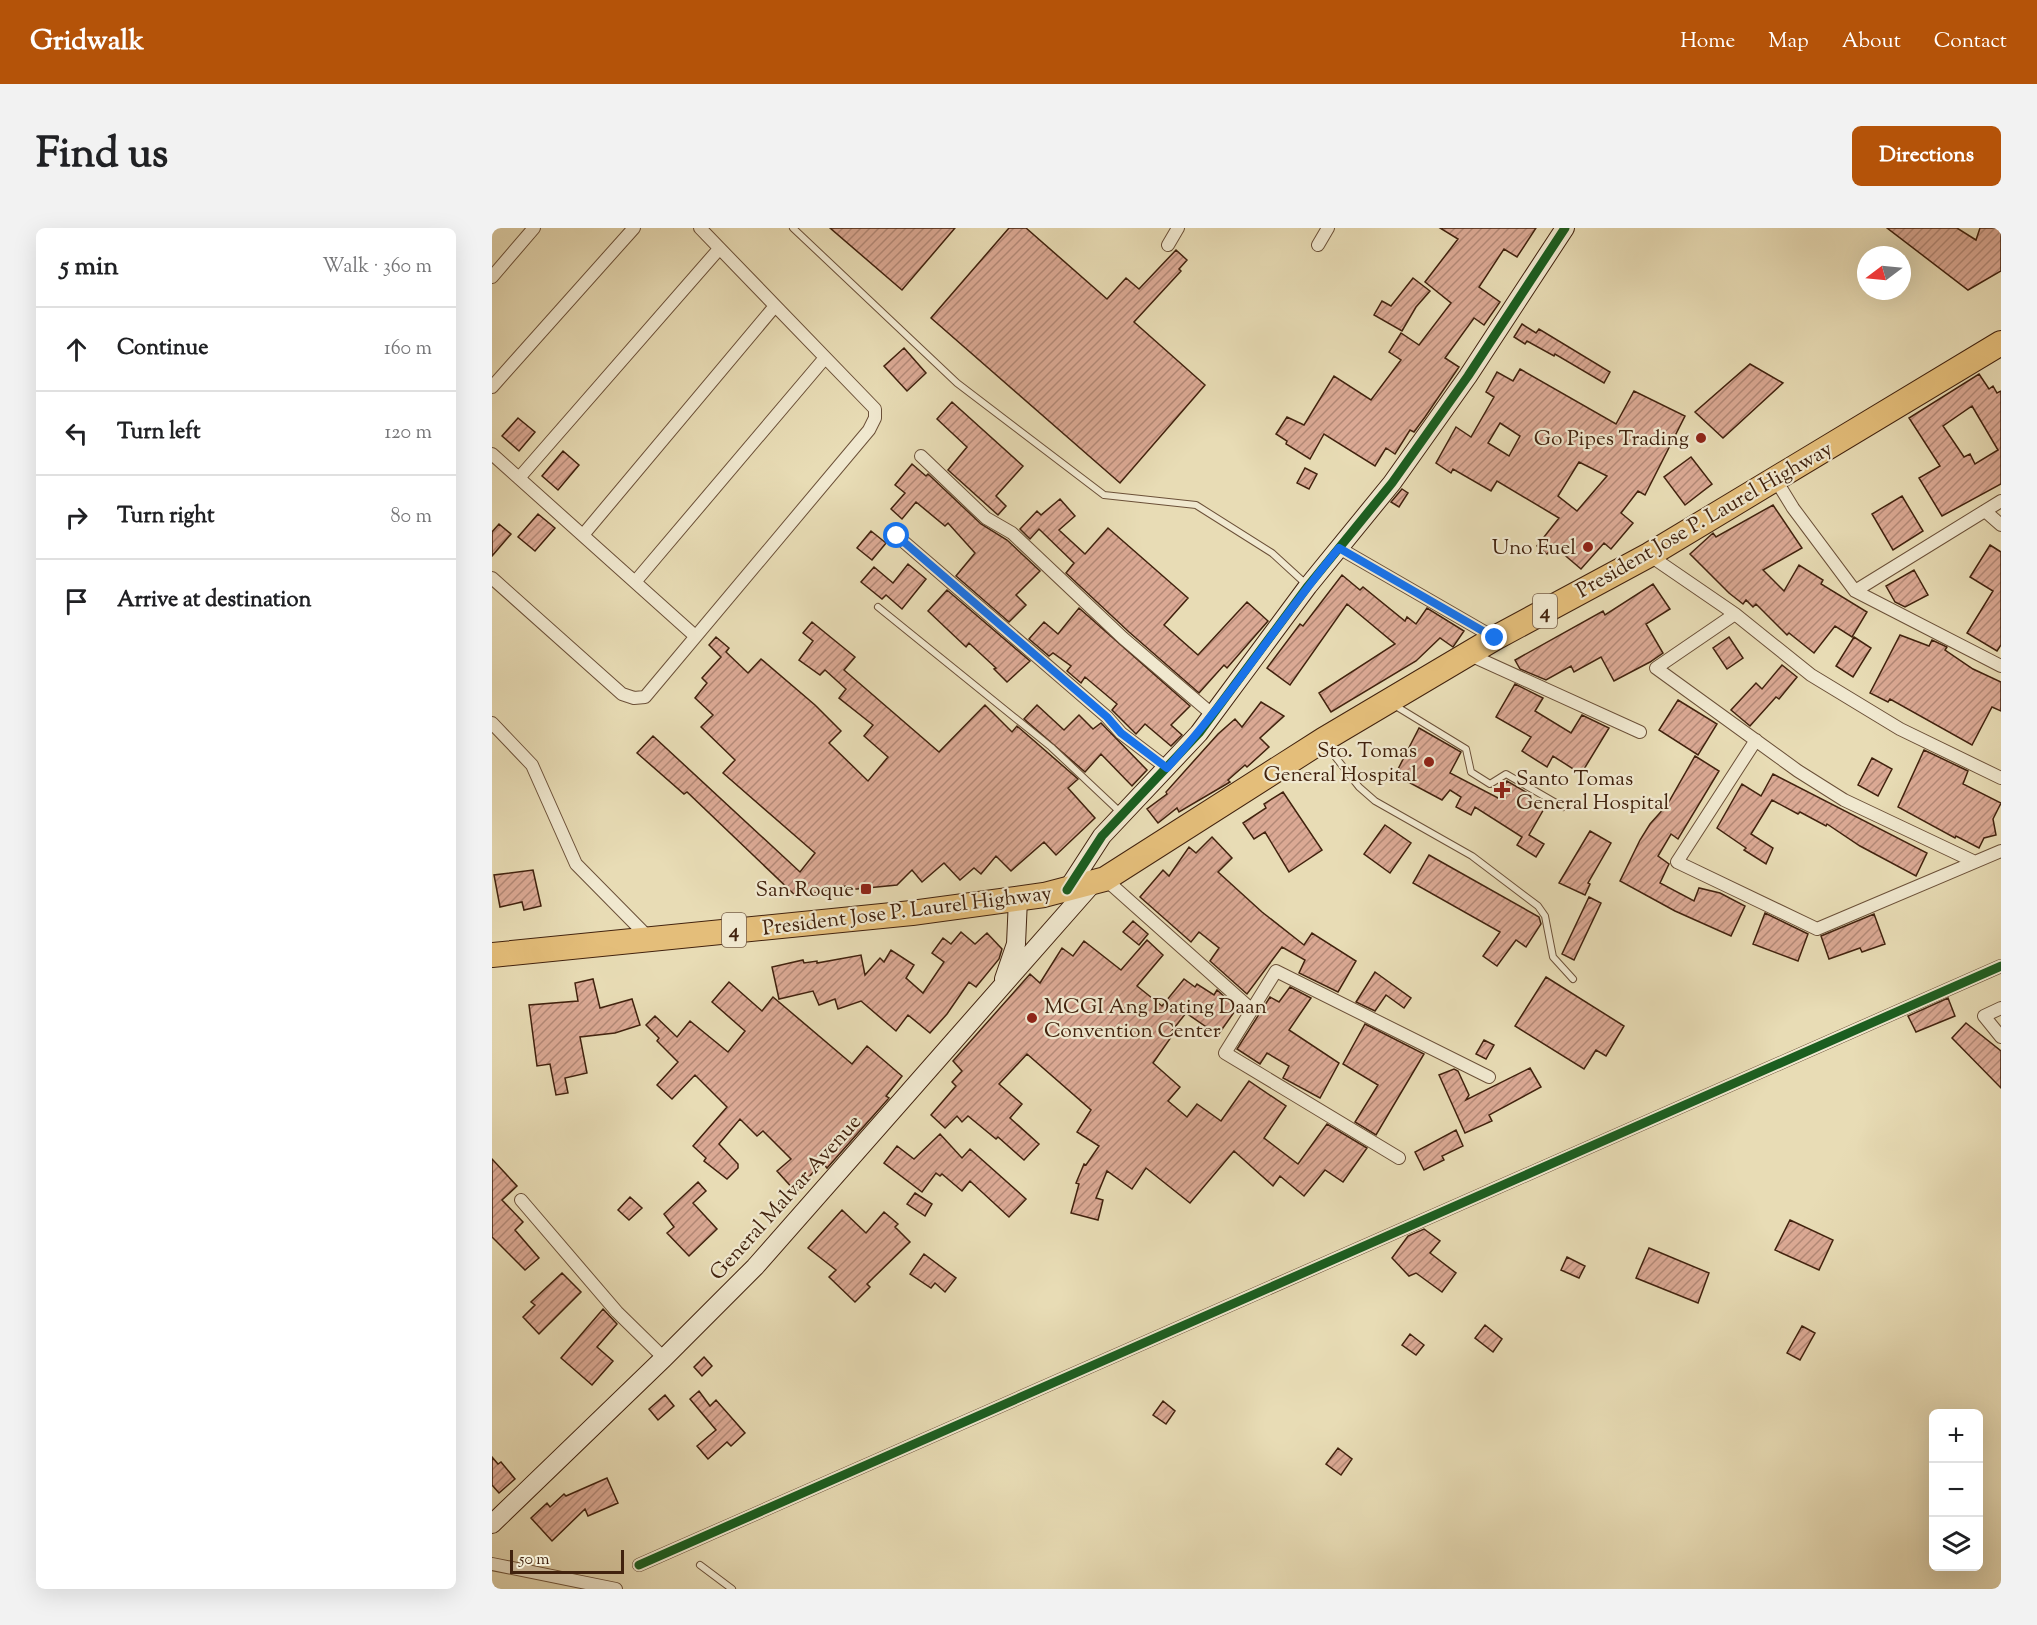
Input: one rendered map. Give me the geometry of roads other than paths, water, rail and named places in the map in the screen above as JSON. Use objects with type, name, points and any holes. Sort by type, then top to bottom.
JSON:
[{"type":"highway","name":"President Jose P. Laurel Highway","points":[[492,955],[912,913],[1017,899],[1067,890],[1099,881],[1323,740],[1390,703],[1495,638],[1649,555],[1774,477],[2001,343]]},
{"type":"main road","points":[[1067,890],[1102,836],[1167,768],[1213,715],[1308,586],[1392,483],[1468,376],[1565,228]]},
{"type":"main road","name":"General Malvar Avenue","points":[[492,1524],[755,1267],[1001,988],[1099,881]]},
{"type":"main road","points":[[1001,988],[1017,944],[1017,899]]},
{"type":"street","points":[[492,277],[534,228]]},
{"type":"street","points":[[492,387],[634,228]]},
{"type":"street","points":[[492,578],[622,694],[645,697],[694,635],[869,430],[875,418],[875,409],[824,359],[700,228]]},
{"type":"street","points":[[1168,245],[1178,228]]},
{"type":"street","points":[[1318,245],[1328,228]]},
{"type":"street","points":[[519,478],[719,249]]},
{"type":"street","points":[[583,535],[775,306]]},
{"type":"street","points":[[635,582],[824,359]]},
{"type":"street","points":[[492,454],[694,635]]},
{"type":"street","points":[[921,456],[986,518],[1012,532],[1123,638],[1213,715]]},
{"type":"street","points":[[1774,477],[1793,508],[1855,591],[2001,666]]},
{"type":"street","points":[[1855,591],[2001,501]]},
{"type":"street","points":[[1985,511],[2001,525]]},
{"type":"street","points":[[897,536],[1107,717],[1121,733],[1167,768]]},
{"type":"street","points":[[1339,548],[1495,638]]},
{"type":"street","points":[[1649,555],[1735,614],[1811,675],[1900,729],[2001,777]]},
{"type":"street","points":[[1735,614],[1656,668],[1844,800],[1975,862]]},
{"type":"street","points":[[1468,654],[1640,732]]},
{"type":"street","points":[[492,723],[532,765],[576,864],[649,938]]},
{"type":"street","points":[[1756,740],[1677,862],[1817,929],[2001,851]]},
{"type":"street","points":[[1099,881],[1252,1010]]},
{"type":"street","points":[[639,1565],[2001,966]]},
{"type":"street","points":[[1399,1158],[1226,1053],[1276,971],[1489,1077]]},
{"type":"street","points":[[2001,1008],[1984,1016],[2001,1036]]},
{"type":"street","points":[[521,1200],[617,1312],[664,1358]]},
{"type":"street","points":[[492,1564],[616,1589]]},
{"type":"lane","points":[[793,228],[957,384],[1104,495],[1196,505],[1272,553],[1308,586]]},
{"type":"lane","points":[[878,608],[1051,747],[1123,815]]},
{"type":"lane","points":[[1390,703],[1466,749],[1471,772],[1490,784],[1506,774],[1563,807]]},
{"type":"lane","points":[[1323,740],[1359,787],[1375,801],[1472,856],[1538,906],[1545,916],[1553,957],[1573,979]]},
{"type":"lane","points":[[700,1565],[732,1589]]},
{"type":"place","name":"Go Pipes Trading","points":[[1701,438]]},
{"type":"place","name":"Uno Fuel","points":[[1588,547]]},
{"type":"place","name":"Sto. Tomas General Hospital","points":[[1429,762]]},
{"type":"place","name":"Santo Tomas General Hospital","points":[[1502,790]]},
{"type":"place","name":"San Roque","points":[[866,889]]},
{"type":"place","name":"MCGI Ang Dating Daan Convention Center","points":[[1032,1018]]}]
